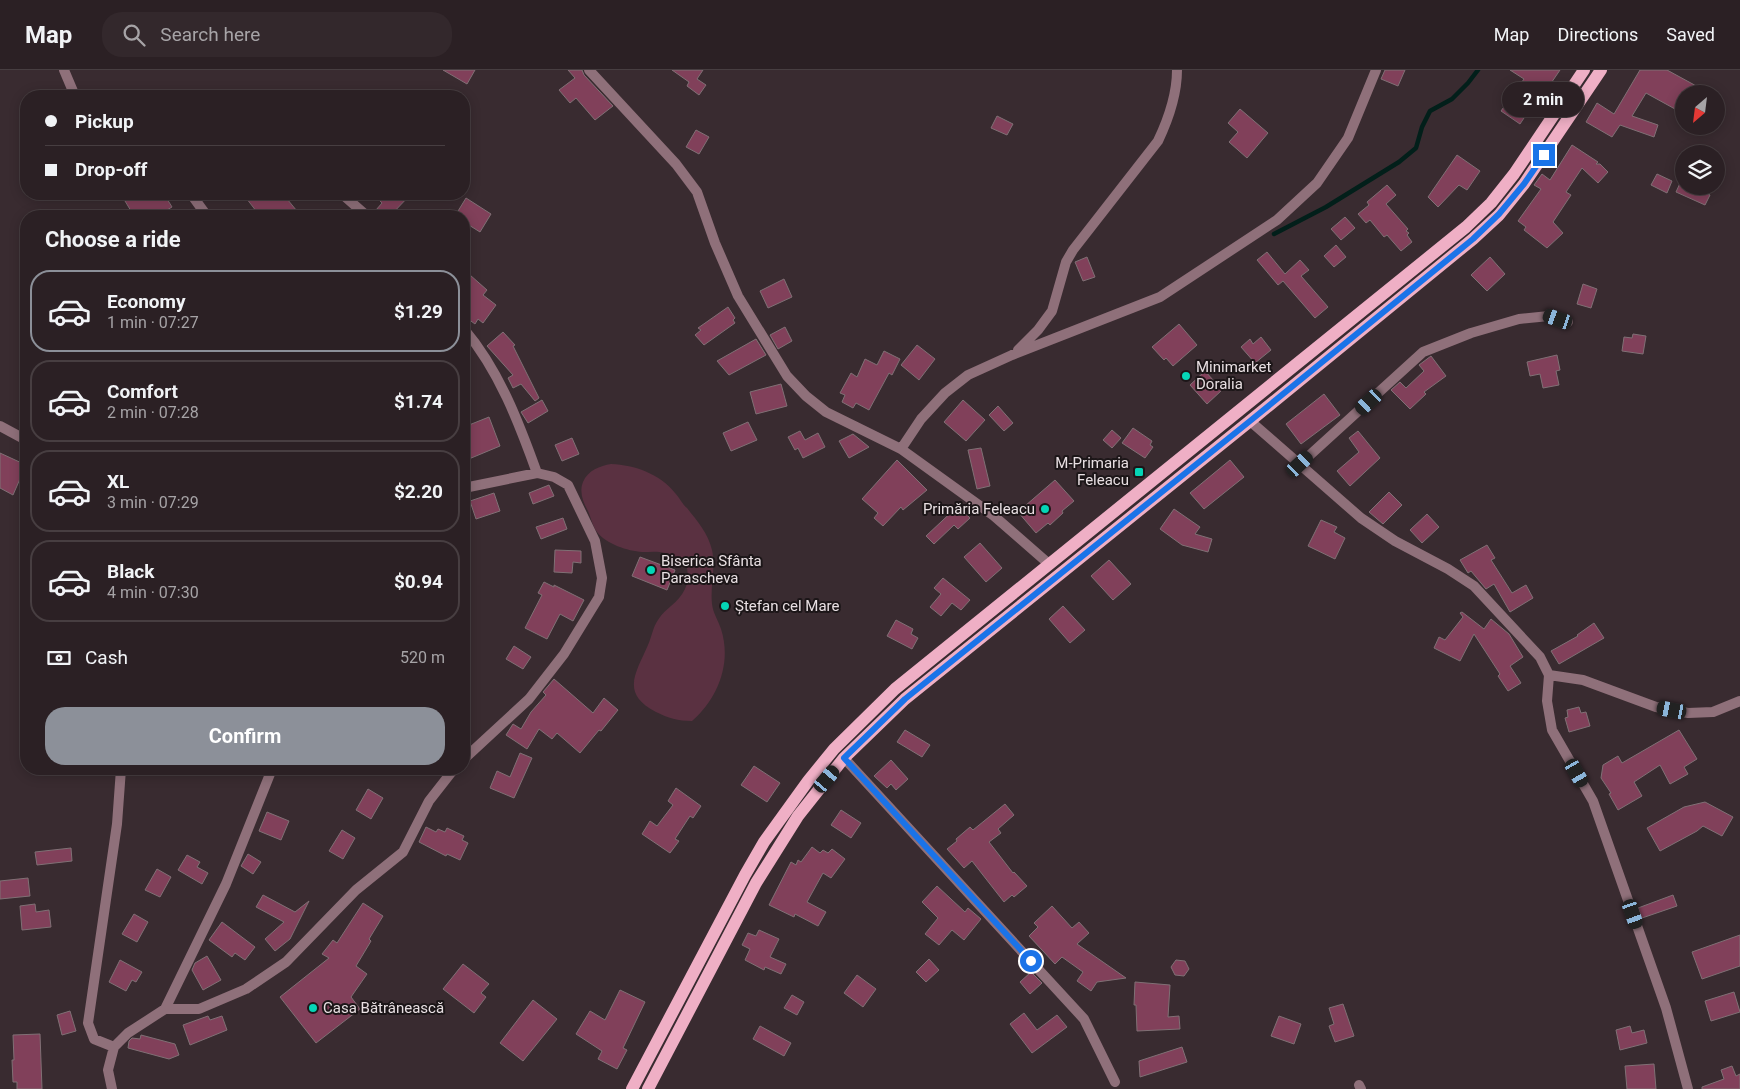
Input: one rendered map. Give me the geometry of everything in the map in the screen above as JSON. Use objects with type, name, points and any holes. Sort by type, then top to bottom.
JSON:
[{"type":"main road","points":[[632,1089],[745,875],[775,827],[834,749],[895,689],[1472,221],[1491,203],[1514,174],[1584,70]]},
{"type":"main road","points":[[648,1089],[756,883],[798,816],[844,758],[905,699],[1473,239],[1499,214],[1524,184],[1601,70]]},
{"type":"street","points":[[64,70],[72,90]]},
{"type":"street","points":[[589,70],[676,164],[697,192],[715,242],[738,296],[786,376],[826,412],[901,449],[994,516],[1049,564]]},
{"type":"street","points":[[1012,355],[1038,330],[1052,311],[1066,262],[1158,141],[1168,121],[1177,70]]},
{"type":"street","points":[[901,449],[922,419],[945,392],[968,375],[1012,355],[1160,297],[1277,220],[1317,184],[1348,138],[1376,70]]},
{"type":"street","points":[[196,200],[203,210]]},
{"type":"street","points":[[349,200],[360,210]]},
{"type":"street","points":[[1300,464],[1423,352],[1471,333],[1519,319],[1549,316],[1568,322]]},
{"type":"street","points":[[470,336],[478,345],[517,417],[537,473]]},
{"type":"street","points":[[1250,421],[1361,518],[1395,541],[1448,569],[1474,586],[1540,657],[1549,675],[1547,701],[1552,730],[1593,801],[1666,1008],[1688,1089]]},
{"type":"street","points":[[0,426],[20,437]]},
{"type":"street","points":[[470,487],[537,473],[554,477],[568,485],[595,541],[602,578],[599,597],[564,654],[529,699],[470,754]]},
{"type":"street","points":[[1549,675],[1583,680],[1656,707],[1688,713],[1713,712],[1740,701]]},
{"type":"street","points":[[844,758],[1084,1019],[1115,1082]]},
{"type":"street","points":[[114,1047],[94,1039],[88,1023],[117,824],[121,775]]},
{"type":"street","points":[[112,1089],[108,1070],[114,1047],[128,1033],[164,1009],[226,884],[270,775]]},
{"type":"street","points":[[164,1009],[199,1009],[246,989],[286,962],[356,890],[403,852],[429,801],[449,775]]},
{"type":"shaded area","points":[[611,464],[629,466],[646,472],[669,486],[695,518],[705,533],[712,550],[712,604],[724,642],[724,667],[716,691],[692,721],[673,719],[656,712],[645,705],[634,690],[636,673],[655,626],[661,616],[682,594],[687,582],[688,573],[686,563],[674,556],[662,552],[630,550],[606,540],[597,532],[583,501],[582,486],[588,474],[599,467]]},
{"type":"building","points":[[443,70],[475,70],[467,84]]},
{"type":"building","points":[[568,70],[582,70],[584,75],[613,106],[595,120],[576,98],[570,103],[559,90],[575,78]]},
{"type":"building","points":[[672,70],[703,70],[697,79],[706,85],[699,95],[687,86],[689,82]]},
{"type":"building","points":[[1385,70],[1405,70],[1398,86],[1381,79]]},
{"type":"building","points":[[1510,70],[1560,70],[1545,92],[1542,91],[1520,124],[1501,111],[1524,79]]},
{"type":"building","points":[[1640,70],[1667,70],[1694,85],[1675,85],[1675,109],[1646,93],[1632,116],[1658,125],[1654,137],[1620,125],[1612,137],[1586,122],[1597,103],[1614,114]]},
{"type":"building","points":[[1240,109],[1268,133],[1247,158],[1229,142],[1238,132],[1228,123]]},
{"type":"building","points":[[997,116],[1013,124],[1007,135],[991,128]]},
{"type":"building","points":[[696,130],[709,137],[699,154],[686,147]]},
{"type":"building","points":[[1572,145],[1598,162],[1596,164],[1600,164],[1608,172],[1598,183],[1582,168],[1566,192],[1571,195],[1553,222],[1563,233],[1547,248],[1524,230],[1526,227],[1518,221],[1541,189],[1534,185],[1542,174],[1550,180]]},
{"type":"building","points":[[1457,155],[1480,171],[1467,190],[1459,185],[1438,207],[1428,197]]},
{"type":"building","points":[[1657,174],[1672,181],[1667,193],[1651,185]]},
{"type":"building","points":[[1387,185],[1396,195],[1386,204],[1408,229],[1406,231],[1409,233],[1407,235],[1412,242],[1401,251],[1387,235],[1384,237],[1370,220],[1366,223],[1358,214],[1369,205],[1367,202]]},
{"type":"building","points":[[1683,195],[1710,195],[1705,205]]},
{"type":"building","points":[[168,200],[172,207],[167,210],[130,210],[125,201]]},
{"type":"building","points":[[248,200],[288,200],[296,210],[255,210]]},
{"type":"building","points":[[379,200],[405,200],[396,210],[376,210],[382,203]]},
{"type":"building","points":[[465,200],[469,200],[491,214],[480,232],[470,226],[470,210],[459,210]]},
{"type":"building","points":[[1345,217],[1355,228],[1341,240],[1331,229]]},
{"type":"building","points":[[1336,245],[1346,257],[1334,267],[1324,256]]},
{"type":"building","points":[[1267,252],[1285,274],[1300,260],[1309,270],[1301,276],[1328,307],[1315,318],[1283,281],[1278,285],[1257,260]]},
{"type":"building","points":[[1087,257],[1095,277],[1083,281],[1075,262]]},
{"type":"building","points":[[1490,257],[1505,274],[1487,291],[1471,275]]},
{"type":"building","points":[[470,275],[487,290],[483,295],[496,305],[483,323],[478,319],[475,324],[470,320]]},
{"type":"building","points":[[784,279],[792,297],[768,308],[760,291]]},
{"type":"building","points":[[1583,284],[1597,289],[1591,308],[1577,304]]},
{"type":"building","points":[[728,307],[735,318],[733,320],[735,323],[704,345],[695,335],[701,330],[698,328]]},
{"type":"building","points":[[1179,324],[1197,345],[1173,366],[1166,358],[1164,360],[1152,347]]},
{"type":"building","points":[[785,327],[792,341],[778,349],[770,335]]},
{"type":"building","points":[[503,332],[515,345],[513,346],[539,398],[535,401],[521,384],[513,388],[508,378],[513,375],[487,346]]},
{"type":"building","points":[[1633,334],[1646,336],[1643,354],[1622,351],[1624,337],[1632,338]]},
{"type":"building","points":[[1261,337],[1271,350],[1255,363],[1241,347],[1250,339],[1253,344]]},
{"type":"building","points":[[756,339],[766,355],[729,375],[717,361]]},
{"type":"building","points":[[917,345],[935,359],[919,380],[901,365]]},
{"type":"building","points":[[884,351],[900,359],[892,375],[889,373],[869,410],[856,403],[853,408],[842,402],[845,395],[840,393],[851,373],[857,377],[865,359],[877,365]]},
{"type":"building","points":[[1557,355],[1560,370],[1556,371],[1559,385],[1543,388],[1540,374],[1530,376],[1527,362]]},
{"type":"building","points":[[1431,356],[1446,376],[1424,392],[1426,394],[1410,409],[1391,390],[1400,382],[1406,388],[1424,371],[1419,365]]},
{"type":"building","points":[[1205,371],[1222,390],[1207,404],[1190,385]]},
{"type":"building","points":[[781,384],[787,406],[756,414],[750,392]]},
{"type":"building","points":[[1324,394],[1340,415],[1301,444],[1286,424]]},
{"type":"building","points":[[542,400],[548,411],[528,423],[521,412]]},
{"type":"building","points":[[963,400],[985,420],[966,441],[944,422]]},
{"type":"building","points":[[998,406],[1013,423],[1004,431],[989,415]]},
{"type":"building","points":[[489,417],[500,446],[470,458],[470,425]]},
{"type":"building","points":[[748,422],[757,440],[731,451],[723,433]]},
{"type":"building","points":[[1133,428],[1152,441],[1150,445],[1153,447],[1145,458],[1122,443]]},
{"type":"building","points":[[1112,430],[1121,438],[1112,448],[1103,440]]},
{"type":"building","points":[[800,431],[805,440],[818,433],[825,447],[803,458],[798,448],[795,450],[788,437]]},
{"type":"building","points":[[1358,431],[1380,458],[1350,486],[1337,471],[1359,452],[1349,438]]},
{"type":"building","points":[[853,434],[869,447],[849,458],[839,441]]},
{"type":"building","points":[[572,438],[579,454],[562,461],[555,445]]},
{"type":"building","points":[[981,448],[990,486],[977,489],[968,450]]},
{"type":"building","points":[[0,453],[20,462],[20,479],[13,495],[0,488]]},
{"type":"building","points":[[897,460],[927,490],[903,510],[901,507],[883,526],[874,518],[878,513],[862,499]]},
{"type":"building","points":[[1230,460],[1244,477],[1204,509],[1190,493]]},
{"type":"building","points":[[1055,480],[1074,501],[1050,525],[1048,523],[1036,533],[1018,512]]},
{"type":"building","points":[[549,485],[554,496],[533,504],[529,493]]},
{"type":"building","points":[[1389,492],[1402,505],[1383,524],[1369,512]]},
{"type":"building","points":[[494,493],[500,511],[476,519],[470,501]]},
{"type":"building","points":[[958,506],[970,518],[958,529],[954,525],[934,544],[926,536]]},
{"type":"building","points":[[1174,509],[1200,527],[1195,534],[1212,539],[1208,552],[1182,545],[1160,529]]},
{"type":"building","points":[[1427,514],[1439,527],[1422,543],[1410,530]]},
{"type":"building","points":[[563,518],[567,529],[541,539],[536,527]]},
{"type":"building","points":[[1321,520],[1337,527],[1334,532],[1345,538],[1335,559],[1308,546]]},
{"type":"building","points":[[980,543],[1002,568],[986,582],[964,557]]},
{"type":"building","points":[[1487,545],[1495,558],[1491,560],[1512,593],[1526,585],[1533,598],[1510,612],[1494,584],[1486,589],[1471,571],[1468,573],[1460,560]]},
{"type":"building","points":[[555,550],[581,551],[581,563],[573,562],[572,573],[554,572]]},
{"type":"building","points":[[640,557],[675,570],[667,590],[632,576]]},
{"type":"building","points":[[1109,560],[1131,584],[1113,600],[1091,576]]},
{"type":"building","points":[[943,578],[970,600],[961,610],[952,603],[941,616],[930,607],[941,594],[934,588]]},
{"type":"building","points":[[544,582],[584,600],[573,621],[560,614],[547,639],[525,628],[542,595],[538,593]]},
{"type":"building","points":[[1063,606],[1085,630],[1070,643],[1049,619]]},
{"type":"building","points":[[1462,612],[1484,629],[1491,619],[1509,634],[1523,657],[1510,666],[1521,683],[1508,691],[1498,676],[1500,674],[1474,634],[1460,661],[1434,648],[1439,637],[1445,640],[1463,617],[1460,613]]},
{"type":"building","points":[[896,620],[913,629],[911,634],[918,638],[912,649],[887,636]]},
{"type":"building","points":[[1594,623],[1604,638],[1559,664],[1551,651],[1578,636]]},
{"type":"building","points":[[514,646],[531,657],[523,669],[506,659]]},
{"type":"building","points":[[554,679],[593,713],[604,698],[618,710],[580,753],[557,733],[552,739],[539,729],[527,749],[506,735],[513,724],[521,729],[531,712],[546,695],[543,692]]},
{"type":"building","points":[[1579,707],[1581,713],[1586,712],[1590,726],[1569,732],[1565,718],[1568,717],[1567,710]]},
{"type":"building","points":[[905,730],[930,745],[922,757],[897,742]]},
{"type":"building","points":[[1679,730],[1697,759],[1684,767],[1688,774],[1670,784],[1660,765],[1634,782],[1642,796],[1618,810],[1609,794],[1611,793],[1601,778],[1603,765],[1618,756],[1622,763]]},
{"type":"building","points":[[520,753],[532,758],[514,798],[490,788],[497,771],[510,777]]},
{"type":"building","points":[[891,760],[908,779],[896,790],[891,784],[887,788],[874,776]]},
{"type":"building","points":[[754,766],[780,783],[767,802],[741,785]]},
{"type":"building","points":[[676,788],[701,806],[693,818],[690,816],[675,839],[679,841],[670,853],[642,834],[650,821],[657,826],[673,805],[668,801]]},
{"type":"building","points":[[368,789],[383,798],[371,819],[356,810]]},
{"type":"building","points":[[1705,802],[1733,817],[1722,836],[1703,826],[1660,851],[1647,828],[1684,807]]},
{"type":"building","points":[[1005,804],[1014,815],[998,829],[1001,833],[989,842],[1013,873],[1027,886],[1014,897],[1012,895],[1004,902],[972,861],[964,868],[947,849],[970,827],[973,830]]},
{"type":"building","points":[[841,810],[861,823],[851,838],[831,825]]},
{"type":"building","points":[[267,812],[289,821],[281,840],[259,831]]},
{"type":"building","points":[[426,827],[436,832],[438,829],[445,832],[447,828],[464,836],[462,840],[468,843],[460,860],[447,854],[446,856],[419,842]]},
{"type":"building","points":[[342,830],[355,838],[343,859],[329,851]]},
{"type":"building","points":[[812,847],[820,853],[823,850],[828,853],[832,849],[845,859],[831,878],[823,873],[807,902],[826,912],[818,926],[795,914],[794,917],[769,905],[791,862],[796,865],[798,860],[801,862]]},
{"type":"building","points":[[71,848],[72,861],[37,865],[35,852]]},
{"type":"building","points":[[248,854],[261,862],[253,874],[241,866]]},
{"type":"building","points":[[187,855],[200,862],[197,867],[208,873],[202,884],[178,870]]},
{"type":"building","points":[[157,869],[171,877],[160,897],[145,890]]},
{"type":"building","points":[[28,878],[30,896],[0,899],[0,881]]},
{"type":"building","points":[[937,886],[965,912],[968,908],[981,919],[964,940],[952,930],[939,945],[925,934],[938,918],[922,902]]},
{"type":"building","points":[[263,895],[295,912],[309,901],[290,939],[275,951],[265,939],[284,922],[256,907]]},
{"type":"building","points":[[1673,895],[1677,906],[1642,918],[1638,908]]},
{"type":"building","points":[[363,903],[383,916],[356,966],[367,974],[351,997],[360,1009],[316,1043],[280,997],[329,958],[322,954],[333,940],[337,943]]},
{"type":"building","points":[[35,904],[36,912],[49,910],[51,927],[22,930],[20,906]]},
{"type":"building","points":[[1052,906],[1072,928],[1079,922],[1089,933],[1077,944],[1126,978],[1097,982],[1091,991],[1077,981],[1083,972],[1062,957],[1055,964],[1029,936],[1038,927],[1034,923]]},
{"type":"building","points":[[134,914],[148,922],[137,942],[122,934]]},
{"type":"building","points":[[222,922],[255,947],[245,960],[235,953],[232,957],[209,940]]},
{"type":"building","points":[[759,930],[779,939],[770,957],[786,964],[781,974],[765,967],[764,970],[745,960],[750,949],[742,945],[748,933],[756,936]]},
{"type":"building","points":[[1740,935],[1740,966],[1702,979],[1692,952]]},
{"type":"building","points":[[207,956],[221,980],[203,990],[192,970],[195,963]]},
{"type":"building","points":[[929,959],[939,970],[926,982],[916,972]]},
{"type":"building","points":[[120,960],[142,972],[136,982],[132,980],[126,991],[109,982]]},
{"type":"building","points":[[1176,960],[1185,961],[1189,969],[1184,976],[1175,975],[1171,967]]},
{"type":"building","points":[[463,964],[489,984],[481,993],[486,997],[474,1013],[443,989]]},
{"type":"building","points":[[1031,972],[1042,983],[1030,994],[1020,982]]},
{"type":"building","points":[[857,975],[876,989],[863,1007],[844,993]]},
{"type":"building","points":[[1135,982],[1170,985],[1168,1017],[1179,1016],[1180,1029],[1137,1031],[1136,1005],[1134,1005]]},
{"type":"building","points":[[620,990],[645,1002],[623,1048],[627,1050],[617,1069],[598,1059],[602,1051],[576,1034],[590,1011],[605,1020]]},
{"type":"building","points":[[1734,992],[1740,1012],[1711,1021],[1705,1001]]},
{"type":"building","points":[[792,995],[804,1002],[797,1015],[784,1008]]},
{"type":"building","points":[[533,1000],[557,1019],[523,1061],[500,1043]]},
{"type":"building","points":[[1343,1004],[1354,1036],[1335,1042],[1329,1026],[1334,1024],[1329,1008]]},
{"type":"building","points":[[70,1011],[76,1031],[62,1035],[57,1015]]},
{"type":"building","points":[[1024,1013],[1037,1030],[1057,1015],[1067,1027],[1032,1053],[1010,1024]]},
{"type":"building","points":[[208,1016],[210,1020],[222,1016],[227,1030],[190,1045],[183,1025]]},
{"type":"building","points":[[1279,1016],[1301,1024],[1294,1044],[1271,1036]]},
{"type":"building","points":[[760,1026],[791,1043],[784,1056],[753,1039]]},
{"type":"building","points":[[1630,1026],[1632,1033],[1644,1030],[1647,1043],[1620,1050],[1616,1030]]},
{"type":"building","points":[[40,1034],[42,1089],[17,1089],[17,1082],[13,1082],[13,1035]]},
{"type":"building","points":[[141,1035],[175,1044],[179,1055],[169,1059],[128,1048],[129,1041],[132,1038],[140,1039]]},
{"type":"building","points":[[1182,1047],[1187,1062],[1140,1077],[1139,1061]]},
{"type":"building","points":[[1654,1064],[1656,1089],[1627,1089],[1625,1066]]},
{"type":"building","points":[[1732,1066],[1736,1076],[1740,1074],[1740,1089],[1702,1089],[1702,1087],[1724,1079],[1721,1070]]},
{"type":"waterway","points":[[1274,234],[1326,207],[1399,162],[1416,148],[1422,127],[1430,111],[1452,99],[1478,70]]},
{"type":"place","name":"Minimarket Doralia","points":[[1186,376]]},
{"type":"place","name":"M-Primaria Feleacu","points":[[1139,472]]},
{"type":"place","name":"Primăria Feleacu","points":[[1045,509]]},
{"type":"place","name":"Biserica Sfânta Parascheva","points":[[651,570]]},
{"type":"place","name":"Ștefan cel Mare","points":[[725,606]]},
{"type":"place","name":"Casa Bătrânească","points":[[313,1008]]},
{"type":"route","points":[[1031,961],[844,758],[905,699],[1473,239],[1499,214],[1524,184],[1544,155]]}]
